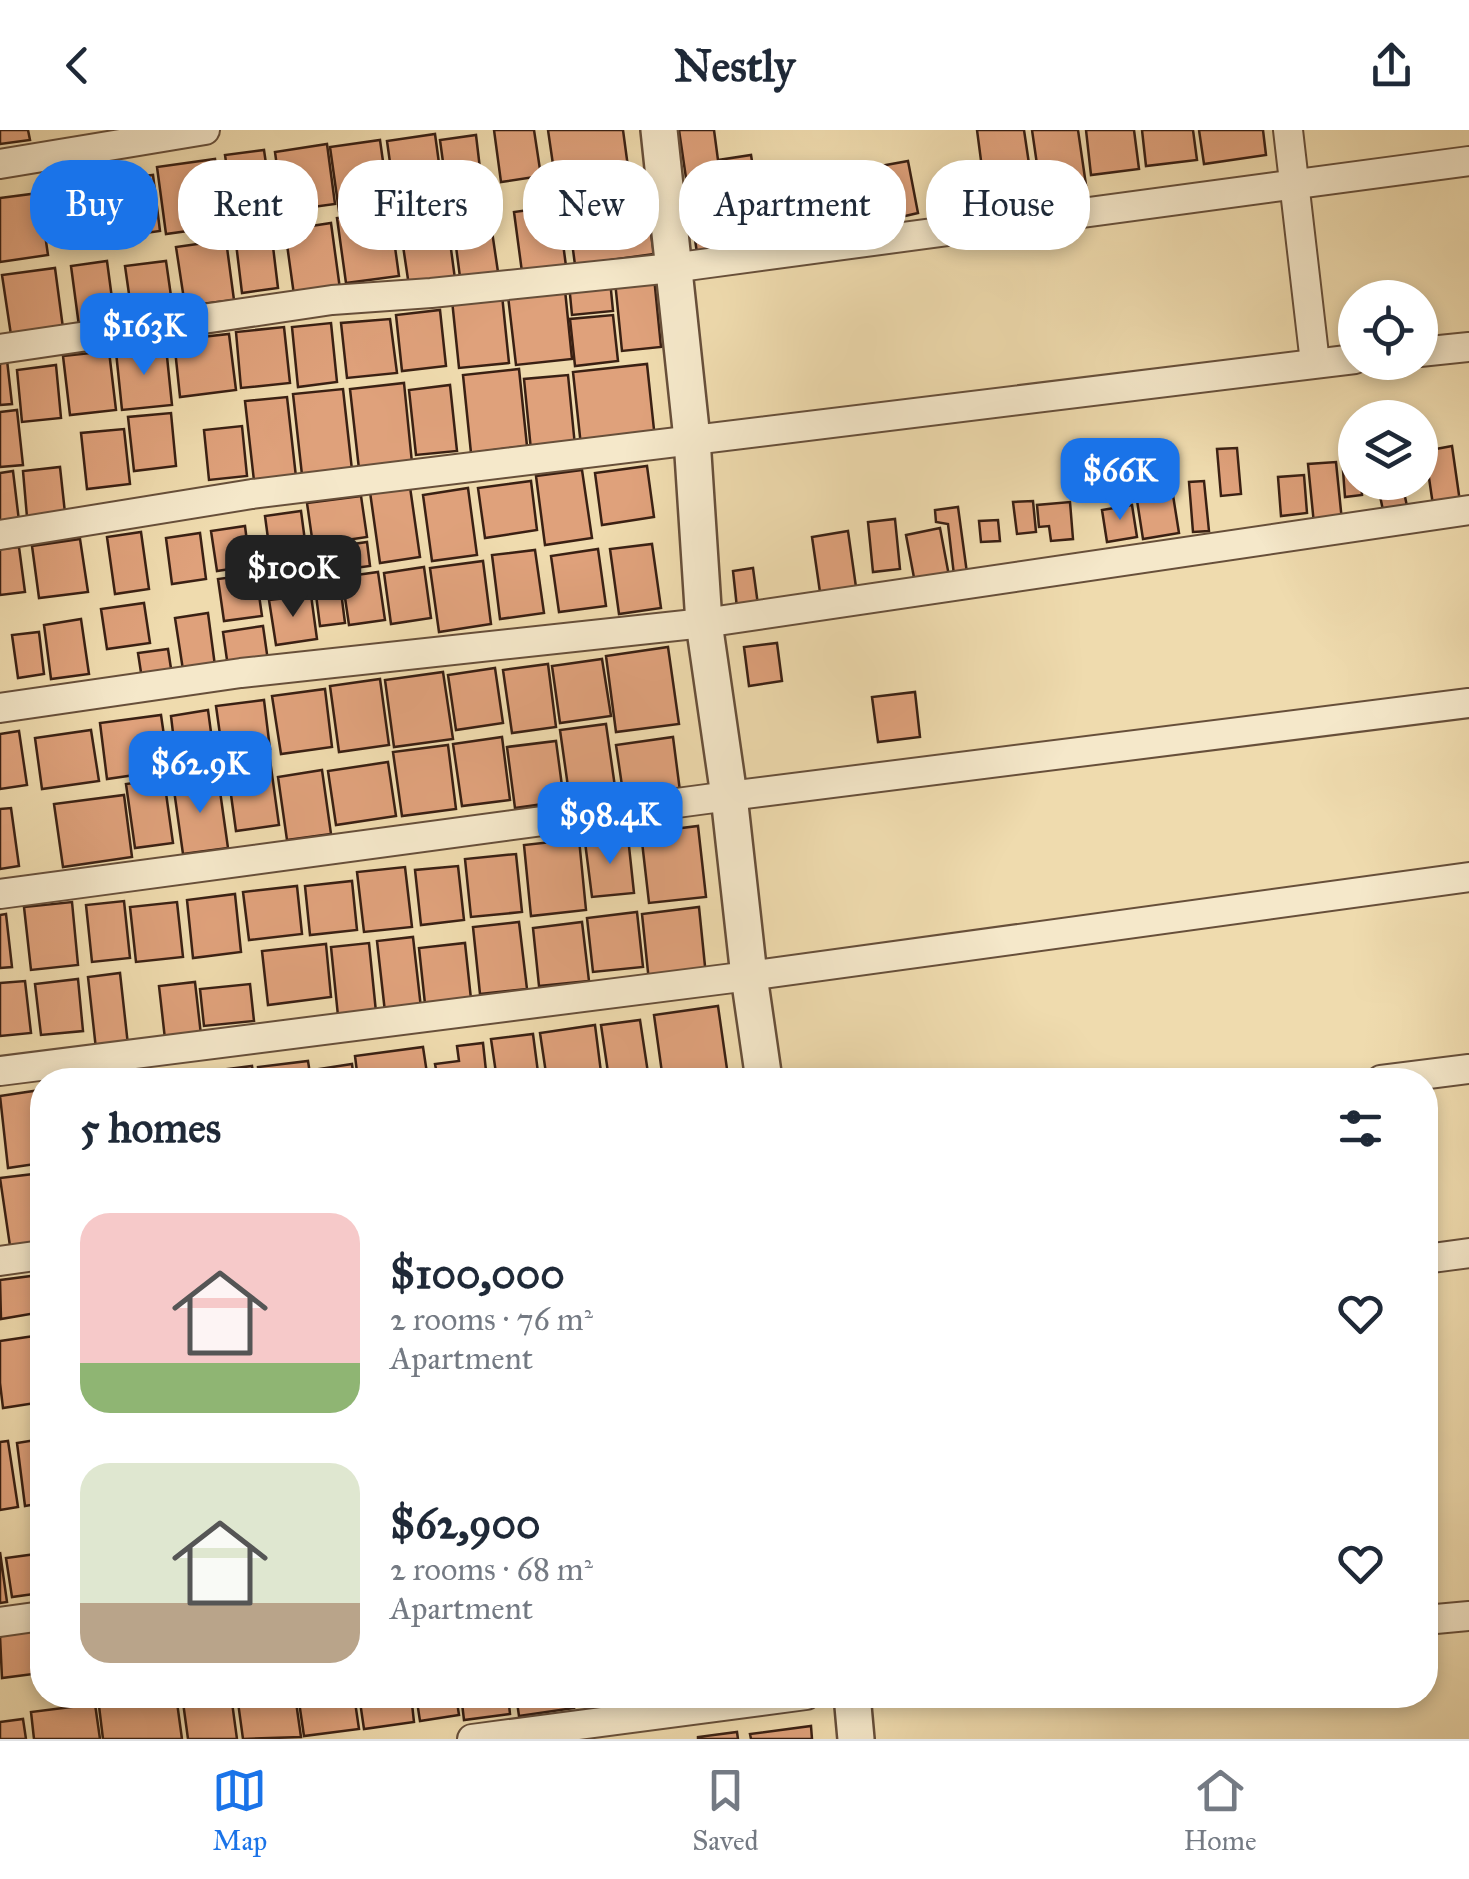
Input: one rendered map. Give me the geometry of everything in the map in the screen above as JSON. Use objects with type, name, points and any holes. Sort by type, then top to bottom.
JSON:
[{"type":"street","points":[[0,164],[205,130]]},
{"type":"street","points":[[659,130],[692,439],[704,624],[762,1068]]},
{"type":"street","points":[[1288,130],[1316,363]]},
{"type":"street","points":[[0,348],[332,300],[672,268],[1469,162]]},
{"type":"street","points":[[1438,350],[1469,347]]},
{"type":"street","points":[[0,535],[252,494],[1338,361]]},
{"type":"street","points":[[0,708],[260,671],[704,624],[1469,510]]},
{"type":"street","points":[[0,894],[729,796],[1469,703]]},
{"type":"street","points":[[0,1071],[749,976],[1469,877]]},
{"type":"street","points":[[1438,1074],[1469,1070]]},
{"type":"street","points":[[1438,1257],[1469,1253]]},
{"type":"street","points":[[0,1261],[30,1257]]},
{"type":"street","points":[[1438,1619],[1469,1616]]},
{"type":"street","points":[[0,1622],[30,1618]]},
{"type":"street","points":[[472,1739],[707,1708]]},
{"type":"street","points":[[853,1708],[856,1739]]},
{"type":"building","points":[[0,130],[28,130],[30,140],[0,144]]},
{"type":"building","points":[[494,130],[534,130],[539,160],[523,160],[523,179],[503,182],[503,160],[498,160]]},
{"type":"building","points":[[548,130],[623,130],[627,160],[552,160]]},
{"type":"building","points":[[679,130],[714,130],[718,160],[683,160]]},
{"type":"building","points":[[977,130],[1024,130],[1028,160],[981,160]]},
{"type":"building","points":[[1032,130],[1078,130],[1082,160],[1036,160]]},
{"type":"building","points":[[1086,130],[1134,130],[1139,169],[1091,175]]},
{"type":"building","points":[[1142,130],[1193,130],[1197,160],[1146,166]]},
{"type":"building","points":[[1199,130],[1263,130],[1266,155],[1204,164]]},
{"type":"building","points":[[435,134],[439,160],[390,160],[387,141]]},
{"type":"building","points":[[476,135],[479,160],[443,160],[440,140]]},
{"type":"building","points":[[380,140],[383,160],[338,160],[338,204],[330,147]]},
{"type":"building","points":[[327,144],[335,204],[318,206],[318,160],[276,160],[275,152]]},
{"type":"building","points":[[264,150],[265,160],[226,160],[225,155]]},
{"type":"building","points":[[751,155],[752,160],[718,160]]},
{"type":"building","points":[[906,161],[918,213],[906,216]]},
{"type":"building","points":[[178,164],[178,232],[166,234],[158,167]]},
{"type":"building","points":[[30,194],[30,250],[47,250],[48,255],[0,262],[0,198]]},
{"type":"building","points":[[523,211],[523,250],[564,250],[566,266],[522,272],[514,212]]},
{"type":"building","points":[[331,223],[340,289],[294,295],[288,250],[318,250],[318,225]]},
{"type":"building","points":[[176,247],[227,250],[234,300],[185,306]]},
{"type":"building","points":[[237,250],[273,250],[278,288],[242,293]]},
{"type":"building","points":[[341,250],[395,250],[399,276],[346,283]]},
{"type":"building","points":[[404,250],[451,250],[455,279],[409,286]]},
{"type":"building","points":[[456,250],[495,250],[498,272],[460,277]]},
{"type":"building","points":[[573,250],[653,250],[654,254],[575,265]]},
{"type":"building","points":[[107,261],[115,321],[79,326],[71,266]]},
{"type":"building","points":[[166,261],[173,310],[132,315],[125,266]]},
{"type":"building","points":[[55,268],[63,328],[11,335],[2,275]]},
{"type":"building","points":[[654,277],[661,347],[622,351],[615,281]]},
{"type":"building","points":[[610,280],[613,311],[572,315],[569,284]]},
{"type":"building","points":[[565,290],[572,359],[516,365],[508,296]]},
{"type":"building","points":[[502,295],[509,363],[459,368],[452,300]]},
{"type":"building","points":[[440,310],[446,366],[402,371],[396,315]]},
{"type":"building","points":[[613,315],[618,361],[575,366],[570,319]]},
{"type":"building","points":[[390,319],[397,373],[347,378],[341,323]]},
{"type":"building","points":[[331,323],[337,382],[298,387],[292,327]]},
{"type":"building","points":[[284,327],[290,383],[241,388],[236,332]]},
{"type":"building","points":[[229,334],[236,390],[180,397],[174,340]]},
{"type":"building","points":[[166,347],[172,405],[122,410],[116,352]]},
{"type":"building","points":[[109,351],[116,410],[70,415],[63,356]]},
{"type":"building","points":[[0,360],[7,360],[12,404],[0,405]]},
{"type":"building","points":[[647,364],[655,439],[581,446],[573,372]]},
{"type":"building","points":[[56,365],[61,418],[22,422],[17,370]]},
{"type":"building","points":[[519,369],[527,446],[471,453],[463,375]]},
{"type":"building","points":[[568,375],[575,446],[531,450],[524,379]]},
{"type":"building","points":[[404,383],[412,463],[359,469],[350,389]]},
{"type":"building","points":[[450,385],[457,451],[416,455],[409,390]]},
{"type":"building","points":[[343,389],[352,470],[302,475],[293,394]]},
{"type":"building","points":[[287,397],[296,477],[254,481],[245,401]]},
{"type":"building","points":[[17,410],[23,465],[0,467],[0,412]]},
{"type":"building","points":[[171,413],[176,466],[134,471],[128,417]]},
{"type":"building","points":[[242,426],[247,476],[209,480],[204,430]]},
{"type":"building","points":[[124,429],[130,484],[87,489],[81,433]]},
{"type":"building","points":[[1452,446],[1460,502],[1433,505],[1432,500],[1438,500],[1438,449]]},
{"type":"building","points":[[1237,448],[1241,494],[1221,496],[1217,449]]},
{"type":"building","points":[[1336,462],[1342,521],[1314,524],[1308,464]]},
{"type":"building","points":[[647,466],[654,517],[602,525],[595,473]]},
{"type":"building","points":[[60,467],[65,513],[27,517],[23,471]]},
{"type":"building","points":[[582,470],[592,538],[545,545],[536,476]]},
{"type":"building","points":[[13,471],[19,521],[0,523],[0,473]]},
{"type":"building","points":[[1304,475],[1307,513],[1281,516],[1278,477]]},
{"type":"building","points":[[531,481],[537,530],[485,538],[478,488]]},
{"type":"building","points":[[1204,481],[1209,531],[1193,532],[1189,482]]},
{"type":"building","points":[[410,487],[420,557],[380,563],[370,492]]},
{"type":"building","points":[[468,488],[477,555],[432,561],[423,495]]},
{"type":"building","points":[[1172,489],[1179,533],[1143,539],[1136,494]]},
{"type":"building","points":[[361,496],[367,537],[313,545],[307,503]]},
{"type":"building","points":[[1381,500],[1406,500],[1408,511],[1384,515]]},
{"type":"building","points":[[1033,501],[1036,532],[1017,534],[1013,502]]},
{"type":"building","points":[[1070,502],[1073,539],[1051,541],[1049,526],[1039,527],[1037,505]]},
{"type":"building","points":[[1132,505],[1137,537],[1107,542],[1102,510]]},
{"type":"building","points":[[958,507],[967,573],[954,575],[948,524],[936,522],[935,510]]},
{"type":"building","points":[[301,511],[305,541],[269,546],[265,516]]},
{"type":"building","points":[[895,519],[900,569],[873,572],[868,522]]},
{"type":"building","points":[[998,520],[1000,541],[981,542],[979,521]]},
{"type":"building","points":[[245,526],[250,566],[217,571],[211,531]]},
{"type":"building","points":[[940,528],[949,576],[915,583],[906,535]]},
{"type":"building","points":[[848,531],[857,594],[821,599],[812,537]]},
{"type":"building","points":[[141,532],[149,589],[115,594],[107,537]]},
{"type":"building","points":[[200,533],[206,579],[172,584],[166,538]]},
{"type":"building","points":[[80,539],[88,592],[39,598],[32,546]]},
{"type":"building","points":[[367,542],[370,566],[316,573],[313,550]]},
{"type":"building","points":[[652,544],[661,608],[619,614],[610,549]]},
{"type":"building","points":[[19,547],[25,592],[0,595],[0,549]]},
{"type":"building","points":[[306,547],[311,581],[274,587],[269,553]]},
{"type":"building","points":[[598,549],[606,606],[559,612],[551,556]]},
{"type":"building","points":[[535,550],[544,613],[500,619],[492,555]]},
{"type":"building","points":[[483,561],[491,624],[439,632],[430,568]]},
{"type":"building","points":[[424,567],[431,618],[391,624],[384,573]]},
{"type":"building","points":[[753,568],[758,605],[737,608],[733,571]]},
{"type":"building","points":[[378,572],[385,620],[349,625],[342,577]]},
{"type":"building","points":[[256,574],[262,616],[224,621],[218,579]]},
{"type":"building","points":[[339,576],[345,623],[320,626],[314,579]]},
{"type":"building","points":[[311,595],[317,639],[276,645],[269,600]]},
{"type":"building","points":[[144,603],[150,643],[107,649],[101,609]]},
{"type":"building","points":[[208,613],[215,666],[183,670],[175,618]]},
{"type":"building","points":[[81,619],[89,674],[51,679],[44,625]]},
{"type":"building","points":[[263,626],[268,661],[228,667],[223,632]]},
{"type":"building","points":[[39,632],[44,674],[18,678],[12,635]]},
{"type":"building","points":[[777,643],[782,681],[749,686],[744,647]]},
{"type":"building","points":[[668,647],[679,724],[616,732],[606,656]]},
{"type":"building","points":[[168,649],[172,675],[142,679],[138,653]]},
{"type":"building","points":[[602,659],[611,716],[560,723],[552,666]]},
{"type":"building","points":[[548,664],[556,727],[512,733],[503,670]]},
{"type":"building","points":[[495,668],[503,723],[456,730],[448,675]]},
{"type":"building","points":[[443,672],[453,739],[394,747],[385,680]]},
{"type":"building","points":[[380,679],[389,745],[339,752],[330,686]]},
{"type":"building","points":[[325,689],[332,747],[281,754],[272,696]]},
{"type":"building","points":[[915,692],[920,737],[878,742],[872,697]]},
{"type":"building","points":[[264,700],[270,749],[223,756],[216,706]]},
{"type":"building","points":[[208,710],[215,762],[177,767],[171,716]]},
{"type":"building","points":[[161,715],[169,770],[107,779],[100,723]]},
{"type":"building","points":[[606,724],[617,801],[571,808],[560,730]]},
{"type":"building","points":[[91,730],[99,781],[42,789],[35,738]]},
{"type":"building","points":[[19,731],[27,785],[0,789],[0,734]]},
{"type":"building","points":[[502,737],[510,800],[462,806],[453,744]]},
{"type":"building","points":[[673,737],[681,799],[625,806],[616,745]]},
{"type":"building","points":[[556,741],[564,801],[515,808],[507,747]]},
{"type":"building","points":[[448,745],[456,809],[402,816],[393,752]]},
{"type":"building","points":[[270,760],[279,825],[236,831],[227,766]]},
{"type":"building","points":[[388,762],[396,816],[336,825],[328,771]]},
{"type":"building","points":[[322,770],[331,834],[287,840],[278,777]]},
{"type":"building","points":[[218,777],[228,848],[183,854],[173,783]]},
{"type":"building","points":[[164,779],[173,843],[135,848],[126,784]]},
{"type":"building","points":[[124,795],[132,857],[63,867],[54,804]]},
{"type":"building","points":[[11,808],[19,866],[0,869],[0,809]]},
{"type":"building","points":[[698,826],[706,897],[649,903],[641,833]]},
{"type":"building","points":[[628,837],[634,893],[592,897],[585,842]]},
{"type":"building","points":[[579,839],[586,910],[531,916],[524,845]]},
{"type":"building","points":[[516,854],[522,912],[471,917],[465,859]]},
{"type":"building","points":[[458,866],[464,920],[421,925],[415,870]]},
{"type":"building","points":[[405,867],[412,927],[364,932],[357,872]]},
{"type":"building","points":[[352,881],[357,930],[310,935],[305,886]]},
{"type":"building","points":[[297,886],[302,934],[249,940],[243,892]]},
{"type":"building","points":[[235,894],[241,952],[193,958],[187,900]]},
{"type":"building","points":[[124,901],[130,958],[92,962],[86,905]]},
{"type":"building","points":[[72,902],[78,965],[31,970],[24,907]]},
{"type":"building","points":[[177,902],[183,957],[136,962],[130,907]]},
{"type":"building","points":[[699,907],[706,976],[649,982],[642,914]]},
{"type":"building","points":[[637,912],[643,967],[593,972],[587,918]]},
{"type":"building","points":[[6,914],[12,967],[0,968],[0,915]]},
{"type":"building","points":[[519,922],[527,989],[480,994],[473,927]]},
{"type":"building","points":[[582,922],[589,981],[539,986],[533,928]]},
{"type":"building","points":[[413,937],[421,1008],[385,1012],[377,941]]},
{"type":"building","points":[[369,943],[376,1012],[338,1016],[331,947]]},
{"type":"building","points":[[465,943],[471,999],[425,1004],[419,948]]},
{"type":"building","points":[[326,944],[331,997],[268,1005],[262,951]]},
{"type":"building","points":[[120,973],[128,1045],[96,1049],[88,977]]},
{"type":"building","points":[[78,979],[83,1031],[41,1035],[35,984]]},
{"type":"building","points":[[25,981],[31,1033],[0,1036],[0,983]]},
{"type":"building","points":[[195,982],[201,1035],[165,1039],[159,986]]},
{"type":"building","points":[[250,984],[254,1021],[204,1026],[200,989]]},
{"type":"building","points":[[718,1006],[727,1068],[661,1068],[654,1015]]},
{"type":"building","points":[[640,1020],[647,1068],[607,1068],[601,1025]]},
{"type":"building","points":[[595,1025],[600,1068],[545,1068],[540,1033]]},
{"type":"building","points":[[533,1034],[537,1068],[495,1068],[491,1039]]},
{"type":"building","points":[[483,1043],[486,1068],[436,1068],[435,1064],[459,1061],[457,1046]]},
{"type":"building","points":[[423,1047],[426,1068],[356,1068],[355,1056]]},
{"type":"building","points":[[308,1061],[309,1068],[258,1068]]},
{"type":"building","points":[[30,1092],[30,1165],[8,1168],[0,1096]]},
{"type":"building","points":[[30,1174],[30,1244],[10,1246],[0,1178]]},
{"type":"building","points":[[30,1276],[30,1314],[1,1319],[0,1280]]},
{"type":"building","points":[[30,1337],[30,1404],[3,1408],[0,1341]]},
{"type":"building","points":[[8,1441],[18,1507],[0,1510],[0,1442]]},
{"type":"building","points":[[30,1441],[30,1505],[25,1506],[17,1443]]},
{"type":"building","points":[[0,1552],[7,1602],[0,1603]]},
{"type":"building","points":[[30,1555],[30,1595],[12,1597],[6,1558]]},
{"type":"building","points":[[30,1632],[30,1674],[2,1678],[0,1636]]},
{"type":"building","points":[[96,1708],[100,1739],[34,1739],[31,1712]]},
{"type":"building","points":[[99,1708],[178,1708],[182,1739],[103,1739]]},
{"type":"building","points":[[184,1708],[233,1708],[237,1739],[188,1739]]},
{"type":"building","points":[[239,1708],[297,1708],[301,1737],[243,1739]]},
{"type":"building","points":[[300,1708],[356,1708],[359,1729],[304,1736]]},
{"type":"building","points":[[361,1708],[412,1708],[414,1722],[364,1729]]},
{"type":"building","points":[[418,1708],[458,1708],[459,1715],[420,1721]]},
{"type":"building","points":[[463,1708],[509,1708],[510,1714],[464,1720]]},
{"type":"building","points":[[518,1708],[574,1708],[519,1716]]},
{"type":"building","points":[[23,1719],[26,1739],[0,1739],[0,1722]]},
{"type":"building","points":[[811,1726],[812,1739],[751,1739],[750,1734]]},
{"type":"building","points":[[737,1732],[738,1739],[698,1739],[698,1737]]}]
